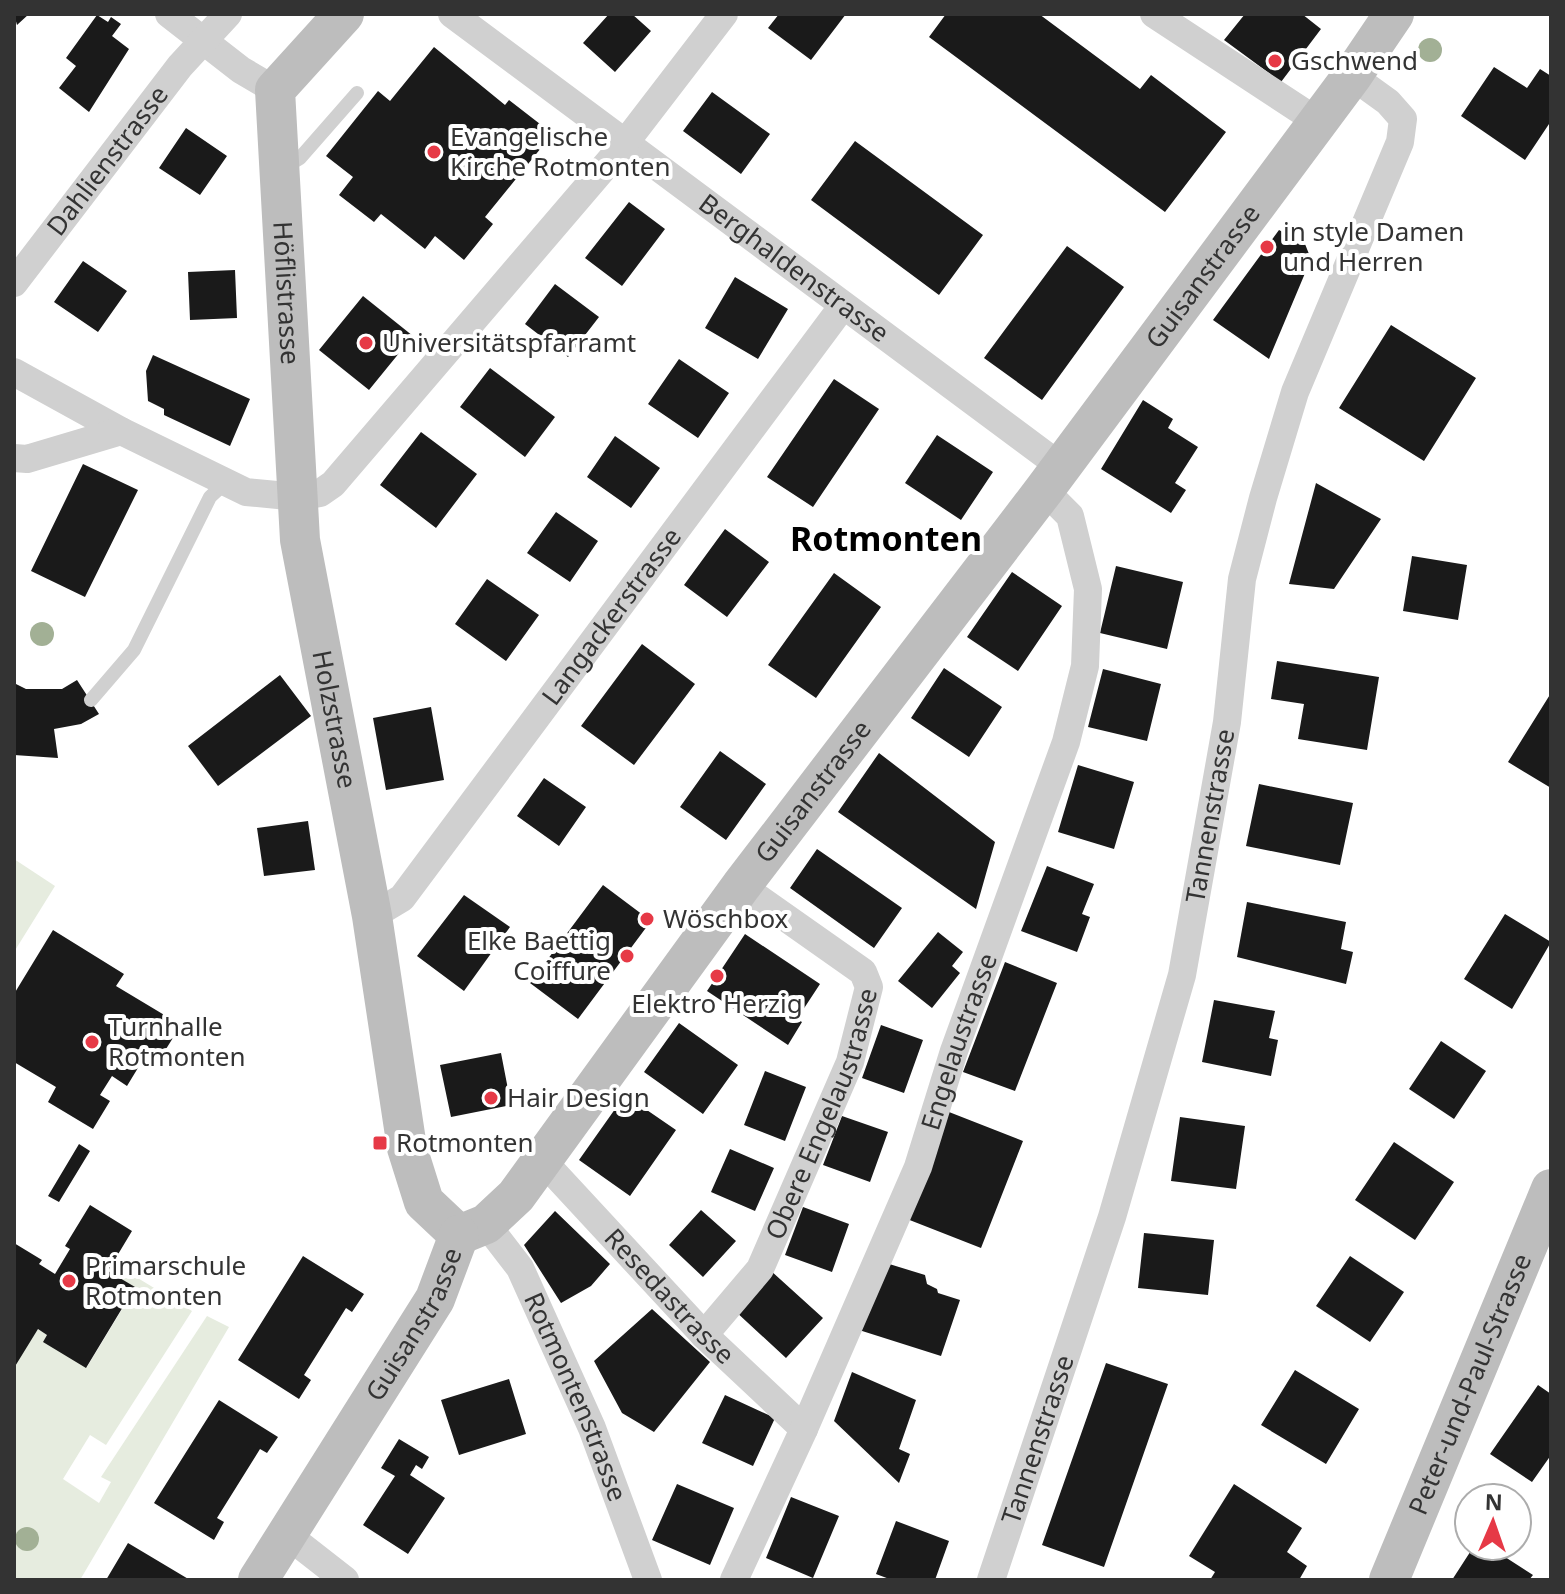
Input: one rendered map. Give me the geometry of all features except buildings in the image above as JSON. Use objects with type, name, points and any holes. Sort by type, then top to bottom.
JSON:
[{"type":"street","points":[[169,14],[241,70],[275,90],[344,14]]},
{"type":"street","name":"Dahlienstrasse","points":[[14,283],[180,66],[228,14]]},
{"type":"street","name":"Berghaldenstrasse","points":[[452,14],[842,307],[1052,478]]},
{"type":"street","points":[[14,372],[121,431],[246,492],[298,497],[320,493],[333,484],[625,143],[724,14]]},
{"type":"street","points":[[1154,14],[1317,121]]},
{"type":"street","name":"Guisanstrasse","points":[[258,1580],[435,1299],[473,1230],[516,1196],[741,886],[1052,478],[1352,76],[1394,14]]},
{"type":"street","name":"Tannenstrasse","points":[[991,1580],[1112,1217],[1182,975],[1227,722],[1242,579],[1263,498],[1295,392],[1400,142],[1403,119],[1388,102],[1352,76]]},
{"type":"street","name":"Höflistrasse","points":[[275,90],[298,497]]},
{"type":"street","name":"Langackerstrasse","points":[[372,916],[402,898],[842,307]]},
{"type":"street","points":[[14,458],[27,459],[121,431]]},
{"type":"street","name":"Engelaustrasse","points":[[734,1580],[804,1429],[918,1167],[954,1051],[1066,742],[1085,666],[1088,589],[1070,516],[1052,478]]},
{"type":"street","name":"Holzstrasse","points":[[298,497],[300,540],[372,916],[404,1134],[417,1187],[424,1202],[473,1230]]},
{"type":"street","name":"Obere Engelaustrasse","points":[[704,1335],[760,1269],[850,1062],[869,987],[863,972],[741,886]]},
{"type":"street","name":"Resedastrasse","points":[[541,1159],[704,1335],[804,1429]]},
{"type":"street","name":"Peter-und-Paul-Strasse","points":[[1389,1580],[1551,1189]]},
{"type":"street","name":"Rotmontenstrasse","points":[[473,1230],[520,1268],[592,1428],[648,1580]]},
{"type":"street","points":[[286,1534],[345,1580]]},
{"type":"lane","points":[[278,171],[300,158],[357,93]]},
{"type":"lane","points":[[91,700],[134,650],[210,497],[225,483]]},
{"type":"shaded area","points":[[14,859],[55,886],[14,952]]},
{"type":"shaded area","points":[[113,1263],[192,1311],[106,1445],[90,1435],[63,1479],[99,1503],[111,1482],[101,1477],[207,1316],[229,1327],[80,1580],[14,1580],[14,1364],[38,1329],[47,1335],[44,1341],[87,1367],[135,1288],[108,1271]]},
{"type":"place","name":"Gschwend","points":[[1275,61]]},
{"type":"place","name":"Evangelische Kirche Rotmonten","points":[[434,152]]},
{"type":"place","name":"in style Damen und Herren","points":[[1267,247]]},
{"type":"place","name":"Universitätspfarramt","points":[[366,343]]},
{"type":"place","name":"Wöschbox","points":[[647,919]]},
{"type":"place","name":"Elke Baettig Coiffure","points":[[627,956]]},
{"type":"place","name":"Elektro Herzig","points":[[717,976]]},
{"type":"place","name":"Turnhalle Rotmonten","points":[[92,1042]]},
{"type":"place","name":"Hair Design","points":[[491,1098]]},
{"type":"place","name":"Rotmonten","points":[[380,1143]]},
{"type":"place","name":"Primarschule Rotmonten","points":[[69,1281]]},
{"type":"district","name":"Rotmonten","points":[[886,539]]}]
